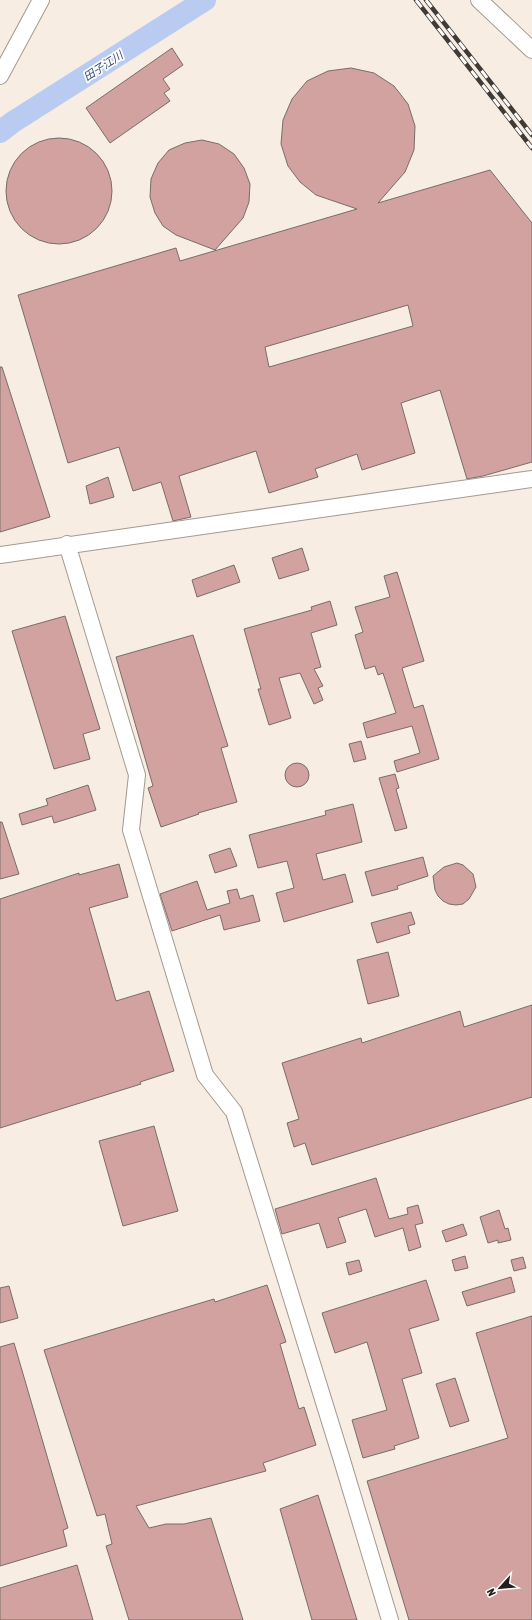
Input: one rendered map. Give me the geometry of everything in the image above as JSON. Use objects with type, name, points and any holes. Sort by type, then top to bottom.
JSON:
[{"type":"street","points":[[0,76],[41,0]]},
{"type":"street","points":[[479,0],[532,50]]},
{"type":"street","points":[[0,555],[67,544],[532,479]]},
{"type":"street","points":[[67,544],[137,775],[131,830],[133,837],[205,1075],[234,1112],[339,1449],[390,1620]]},
{"type":"building","points":[[172,48],[183,65],[163,79],[170,89],[164,93],[170,101],[110,143],[86,108]]},
{"type":"building","points":[[351,68],[374,73],[394,86],[408,104],[415,126],[414,150],[405,172],[378,203],[490,170],[532,223],[532,462],[467,479],[440,390],[401,403],[415,453],[362,470],[357,454],[315,469],[318,477],[269,493],[256,451],[179,476],[191,517],[173,521],[161,482],[133,491],[119,447],[68,463],[18,295],[176,248],[180,261],[357,209],[316,195],[300,182],[288,166],[281,144],[283,120],[292,99],[307,81],[328,71]],"holes":[[[408,305],[413,326],[269,367],[265,347]]]},
{"type":"building","points":[[59,138],[79,142],[97,153],[108,171],[112,191],[108,211],[97,229],[79,240],[59,244],[39,240],[21,229],[10,211],[6,191],[10,171],[21,153],[39,142]]},
{"type":"building","points":[[202,140],[219,144],[234,154],[244,168],[250,184],[249,202],[243,218],[215,250],[176,235],[163,226],[155,213],[150,197],[151,179],[158,163],[169,150],[185,143]]},
{"type":"building","points":[[0,367],[2,367],[50,517],[0,532]]},
{"type":"building","points":[[108,477],[114,497],[90,504],[86,486]]},
{"type":"building","points":[[302,548],[309,570],[279,579],[272,558]]},
{"type":"building","points":[[234,565],[240,582],[197,597],[192,580]]},
{"type":"building","points":[[397,572],[424,661],[402,668],[414,708],[423,705],[439,759],[397,772],[394,761],[420,753],[412,726],[367,738],[363,723],[396,713],[383,673],[378,675],[375,666],[365,669],[355,635],[363,632],[355,607],[390,597],[384,576]]},
{"type":"building","points":[[330,601],[337,625],[311,633],[321,667],[314,669],[323,686],[318,688],[323,700],[314,704],[300,673],[279,678],[291,718],[269,725],[258,689],[261,689],[244,629],[312,610],[311,607]]},
{"type":"building","points":[[65,616],[100,729],[83,734],[90,759],[54,769],[12,631]]},
{"type":"building","points":[[193,635],[228,746],[221,748],[237,802],[198,813],[199,814],[161,827],[148,788],[153,786],[116,657]]},
{"type":"building","points":[[361,741],[366,759],[354,762],[349,744]]},
{"type":"building","points":[[297,763],[305,767],[309,775],[305,783],[297,787],[289,783],[285,775],[289,767]]},
{"type":"building","points":[[395,774],[399,788],[396,789],[407,828],[395,831],[379,778]]},
{"type":"building","points":[[88,785],[96,810],[54,823],[52,816],[22,825],[19,814],[48,805],[46,799]]},
{"type":"building","points":[[353,804],[362,842],[316,854],[323,880],[345,874],[353,902],[284,922],[276,893],[294,888],[287,861],[258,868],[249,835],[326,815],[325,811]]},
{"type":"building","points":[[0,822],[2,822],[19,874],[0,879]]},
{"type":"building","points":[[230,848],[237,866],[215,873],[209,855]]},
{"type":"building","points":[[423,857],[428,876],[397,886],[398,889],[372,896],[365,872]]},
{"type":"building","points":[[457,863],[463,865],[473,874],[476,887],[469,899],[463,904],[456,905],[443,901],[438,896],[435,890],[433,876],[444,867]]},
{"type":"building","points":[[119,864],[128,897],[89,908],[116,1001],[149,991],[174,1071],[140,1082],[141,1084],[0,1128],[0,899],[79,873],[79,875]]},
{"type":"building","points":[[197,881],[207,910],[230,903],[227,891],[237,889],[240,899],[253,895],[260,921],[224,930],[220,915],[172,931],[160,894]]},
{"type":"building","points":[[411,912],[415,924],[408,926],[410,933],[377,943],[371,923]]},
{"type":"building","points":[[388,952],[399,996],[368,1004],[357,960]]},
{"type":"building","points":[[532,1005],[532,1097],[312,1165],[305,1143],[294,1147],[287,1123],[299,1119],[282,1063],[361,1038],[362,1043],[460,1011],[464,1027]]},
{"type":"building","points":[[154,1126],[178,1211],[123,1226],[99,1141]]},
{"type":"building","points":[[376,1178],[389,1219],[408,1214],[407,1208],[418,1205],[423,1223],[415,1225],[421,1247],[409,1251],[403,1228],[375,1237],[366,1209],[338,1218],[346,1242],[327,1248],[319,1223],[282,1234],[275,1209]]},
{"type":"building","points":[[499,1210],[505,1229],[508,1228],[511,1240],[498,1243],[498,1240],[488,1243],[480,1217]]},
{"type":"building","points":[[463,1224],[467,1235],[446,1242],[442,1231]]},
{"type":"building","points":[[465,1256],[468,1268],[455,1271],[452,1260]]},
{"type":"building","points":[[523,1257],[526,1268],[514,1271],[511,1260]]},
{"type":"building","points":[[359,1260],[362,1271],[349,1275],[346,1263]]},
{"type":"building","points":[[511,1277],[515,1292],[467,1306],[462,1292]]},
{"type":"building","points":[[426,1280],[439,1320],[409,1329],[422,1373],[402,1379],[419,1438],[394,1446],[395,1449],[363,1458],[352,1420],[387,1410],[367,1342],[335,1353],[322,1313]]},
{"type":"building","points":[[267,1285],[286,1342],[280,1344],[299,1409],[304,1407],[316,1445],[263,1463],[266,1471],[136,1506],[149,1528],[166,1524],[184,1524],[211,1518],[243,1620],[129,1620],[106,1546],[112,1544],[105,1514],[97,1516],[44,1350],[214,1299],[215,1302]]},
{"type":"building","points":[[9,1286],[18,1318],[0,1323],[0,1288]]},
{"type":"building","points":[[532,1316],[532,1620],[409,1620],[367,1481],[508,1438],[476,1333]]},
{"type":"building","points":[[14,1343],[68,1528],[63,1530],[67,1546],[0,1566],[0,1347]]},
{"type":"building","points":[[455,1378],[469,1421],[450,1427],[436,1384]]},
{"type":"building","points":[[318,1495],[357,1620],[312,1620],[280,1509]]},
{"type":"building","points":[[77,1565],[93,1620],[0,1620],[0,1588]]},
{"type":"waterway","name":"田子江川","points":[[0,132],[13,122],[205,0]]},
{"type":"railway","points":[[416,0],[532,148]]},
{"type":"railway","points":[[426,0],[532,135]]}]
